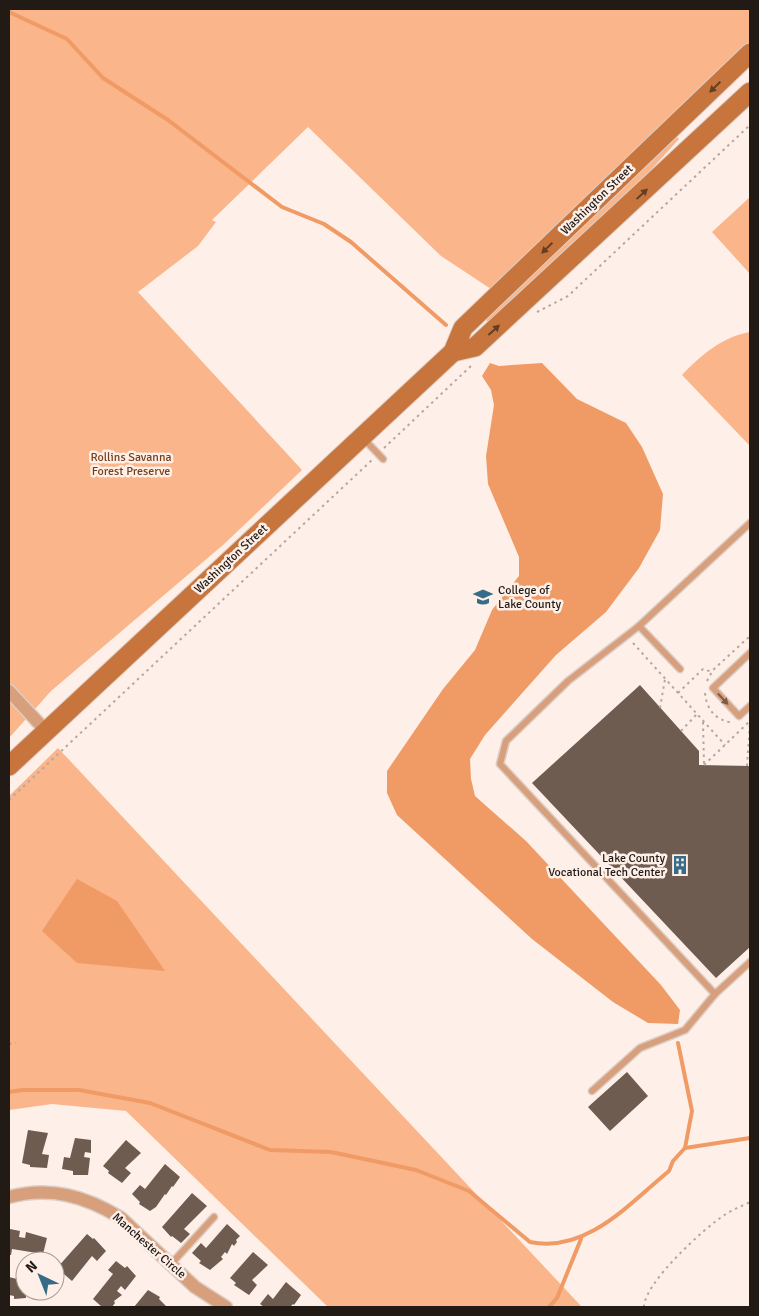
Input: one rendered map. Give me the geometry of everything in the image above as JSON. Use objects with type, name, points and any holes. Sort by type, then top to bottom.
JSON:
[{"type":"main road","name":"Washington Street","points":[[9,766],[453,352],[463,328],[750,53]]},
{"type":"main road","name":"Washington Street","points":[[453,352],[475,347],[750,92]]},
{"type":"street","points":[[9,691],[46,730]]},
{"type":"street","name":"Manchester Circle","points":[[9,1197],[27,1192],[50,1191],[80,1197],[121,1218],[195,1287],[226,1307]]},
{"type":"lane","points":[[362,437],[380,456]]},
{"type":"lane","points":[[715,994],[500,764],[506,741],[568,681],[639,626],[750,523]]},
{"type":"lane","points":[[639,626],[680,669]]},
{"type":"lane","points":[[750,653],[713,688],[739,716],[750,706]]},
{"type":"lane","points":[[592,1091],[640,1048],[685,1030],[715,994],[750,962]]},
{"type":"lane","points":[[171,1264],[214,1217]]},
{"type":"path","points":[[530,314],[568,296],[750,125]]},
{"type":"path","points":[[9,800],[380,456],[477,360]]},
{"type":"path","points":[[626,636],[725,745]]},
{"type":"path","points":[[678,693],[702,669],[712,672]]},
{"type":"path","points":[[660,708],[665,679]]},
{"type":"path","points":[[681,730],[697,714]]},
{"type":"path","points":[[703,721],[704,765],[750,722]]},
{"type":"path","points":[[747,766],[750,722]]},
{"type":"path","points":[[9,1044],[16,1043]]},
{"type":"path","points":[[644,1307],[644,1298],[658,1276],[725,1215],[750,1202]]},
{"type":"green space","name":"Rollins Savanna Forest Preserve","points":[[9,9],[750,9],[750,43],[491,289],[441,256],[308,127],[212,220],[216,222],[198,246],[138,292],[302,470],[223,545],[51,691],[9,738]]},
{"type":"green space","points":[[675,135],[679,139],[619,205],[490,324],[485,319]]},
{"type":"green space","points":[[750,197],[750,274],[712,232]]},
{"type":"green space","points":[[750,332],[750,446],[682,375],[713,348],[730,338]]},
{"type":"green space","points":[[58,748],[582,1307],[328,1307],[126,1111],[52,1104],[9,1110],[9,796]]},
{"type":"shaded area","points":[[490,363],[499,366],[542,363],[577,399],[626,423],[642,447],[663,494],[660,530],[639,568],[606,612],[556,655],[485,735],[470,759],[471,779],[475,796],[526,841],[661,985],[680,1010],[678,1024],[648,1023],[613,1002],[532,939],[397,815],[387,793],[387,771],[443,689],[475,650],[492,610],[519,576],[519,557],[488,484],[486,456],[494,405],[491,390],[482,376]]},
{"type":"shaded area","points":[[77,879],[117,901],[165,971],[77,963],[42,931]]},
{"type":"building","name":"Lake County Vocational Tech Center","points":[[640,685],[699,751],[699,765],[750,766],[750,947],[716,978],[532,783]]},
{"type":"building","points":[[627,1072],[648,1096],[610,1131],[588,1107]]},
{"type":"building","points":[[28,1130],[48,1133],[42,1154],[49,1155],[47,1168],[30,1167],[30,1165],[22,1163]]},
{"type":"building","points":[[75,1138],[91,1140],[91,1153],[85,1152],[84,1157],[90,1158],[88,1175],[73,1175],[73,1171],[62,1169],[64,1157],[70,1158]]},
{"type":"building","points":[[126,1140],[141,1153],[125,1168],[131,1173],[122,1183],[108,1173],[109,1171],[103,1166]]},
{"type":"building","points":[[165,1164],[180,1177],[156,1207],[150,1211],[139,1204],[140,1202],[132,1194],[140,1185],[145,1189]]},
{"type":"building","points":[[192,1193],[207,1206],[184,1229],[190,1234],[181,1243],[171,1237],[162,1227]]},
{"type":"building","points":[[227,1224],[240,1236],[234,1246],[232,1244],[227,1254],[225,1252],[221,1257],[223,1259],[210,1270],[199,1263],[201,1261],[192,1253],[201,1243],[206,1248]]},
{"type":"building","points":[[10,1229],[20,1231],[19,1237],[25,1238],[26,1232],[47,1238],[44,1251],[12,1249],[11,1255],[9,1255]]},
{"type":"building","points":[[87,1234],[94,1238],[106,1251],[97,1261],[92,1256],[72,1281],[65,1275],[65,1259]]},
{"type":"building","points":[[253,1252],[268,1265],[252,1280],[257,1285],[249,1295],[234,1285],[236,1283],[230,1278]]},
{"type":"building","points":[[116,1261],[125,1268],[127,1266],[136,1276],[125,1290],[121,1286],[117,1291],[122,1295],[114,1301],[115,1303],[112,1307],[102,1307],[93,1299],[113,1274],[108,1270]]},
{"type":"building","points":[[9,1277],[15,1278],[15,1299],[14,1296],[9,1295]]},
{"type":"building","points":[[286,1282],[301,1295],[294,1305],[290,1307],[264,1307],[260,1304],[268,1294],[273,1299]]},
{"type":"building","points":[[148,1290],[160,1297],[159,1299],[167,1307],[134,1307]]},
{"type":"waterway","points":[[9,12],[67,39],[103,78],[168,120],[282,207],[324,224],[351,242],[446,325]]},
{"type":"waterway","points":[[9,1092],[22,1090],[79,1090],[150,1103],[270,1150],[331,1152],[416,1170],[469,1191],[530,1242],[550,1244],[570,1240],[588,1233],[623,1211],[669,1171],[673,1161],[685,1148],[692,1111],[678,1043]]},
{"type":"waterway","points":[[685,1148],[750,1138]]},
{"type":"waterway","points":[[549,1307],[557,1298],[581,1239]]},
{"type":"place","name":"College of Lake County","points":[[483,597]]},
{"type":"place","name":"Lake County Vocational Tech Center","points":[[680,865]]}]
